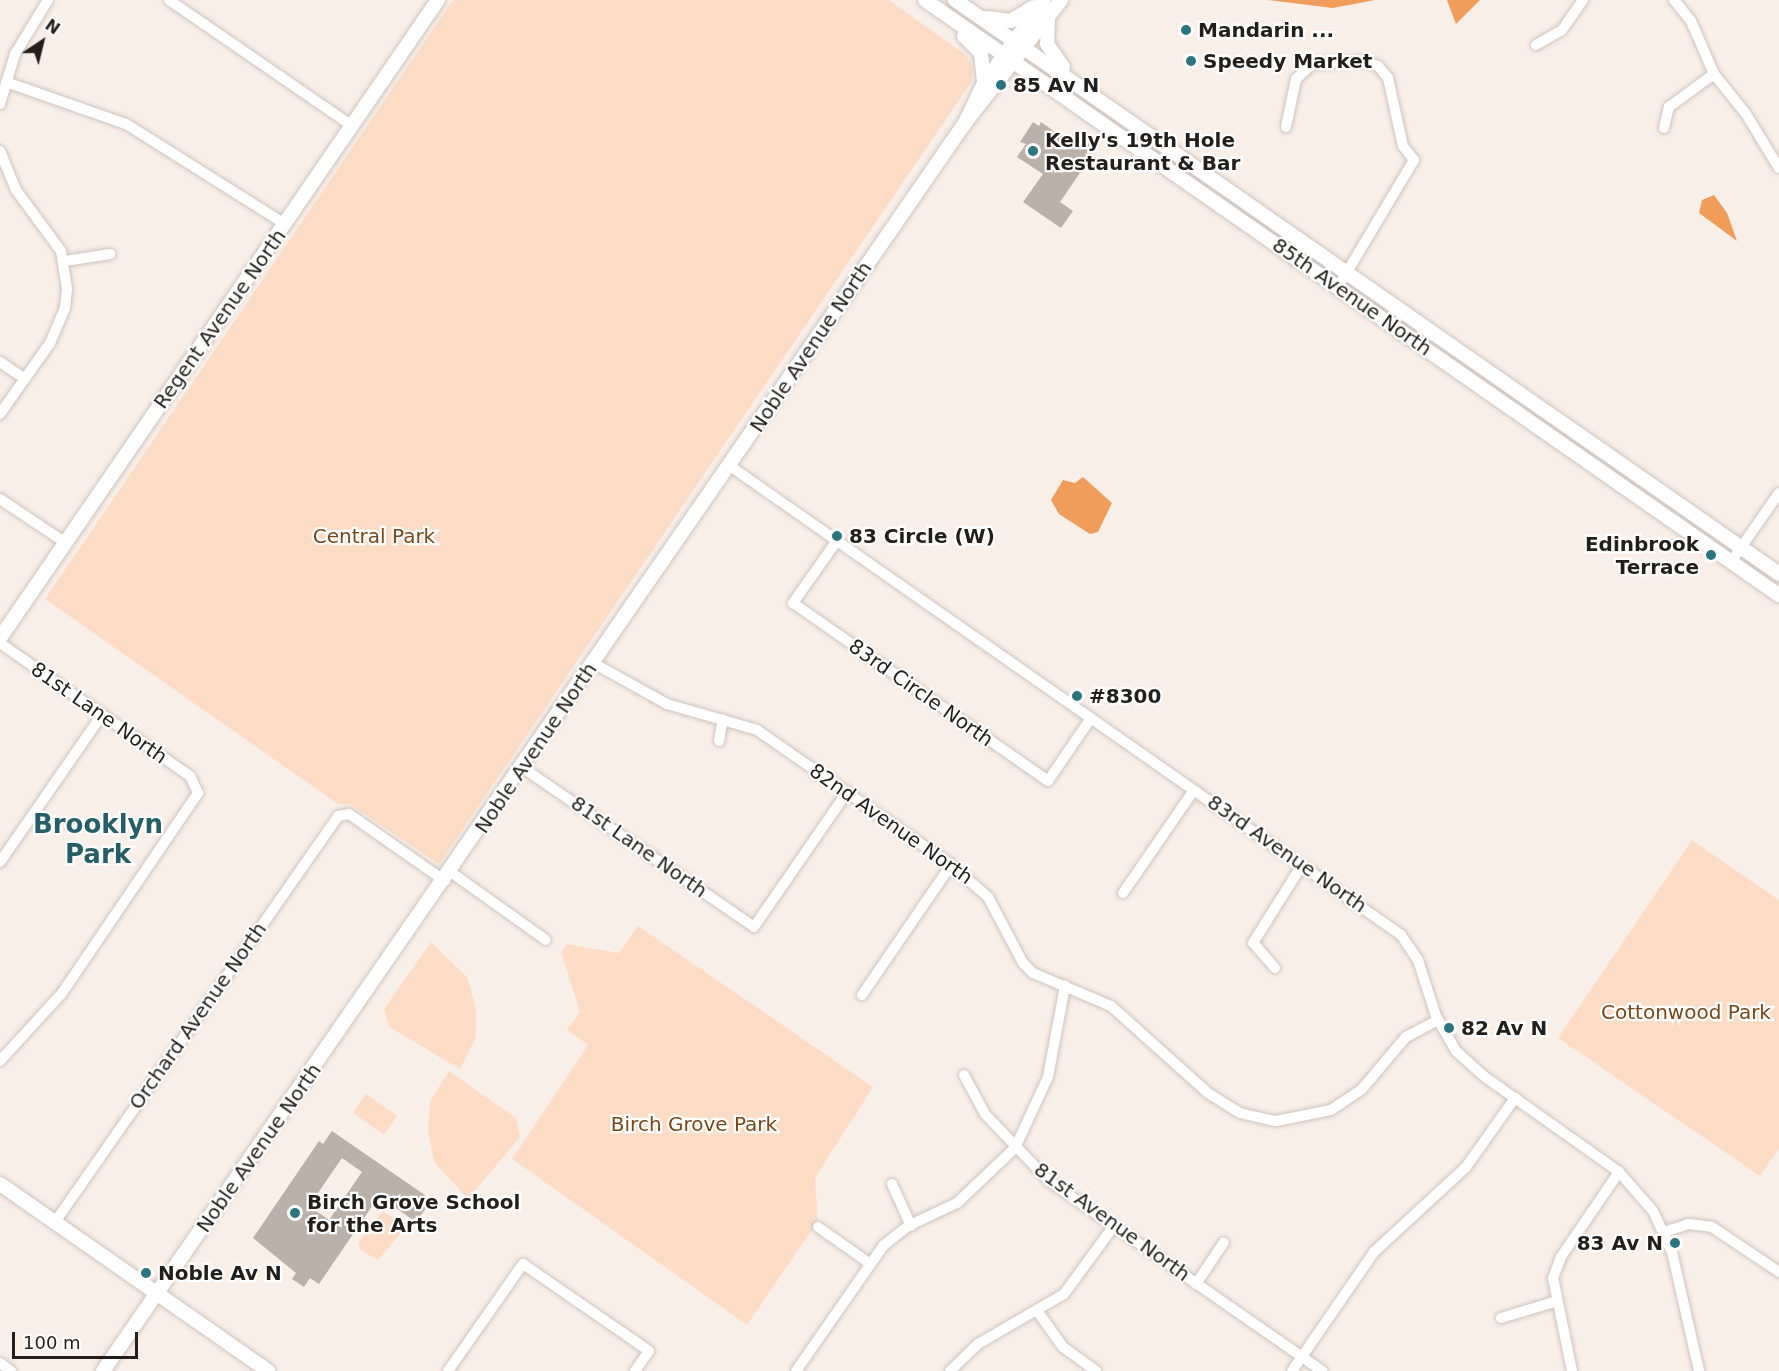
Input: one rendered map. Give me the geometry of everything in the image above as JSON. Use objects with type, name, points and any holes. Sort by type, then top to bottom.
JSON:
[{"type":"street","points":[[0,104],[24,36],[48,0]]},
{"type":"street","points":[[169,0],[352,126]]},
{"type":"street","name":"Regent Avenue North","points":[[0,640],[438,0]]},
{"type":"street","points":[[913,0],[976,45],[984,60],[984,82]]},
{"type":"street","name":"85th Avenue North","points":[[925,0],[1779,595]]},
{"type":"street","name":"85th Avenue North","points":[[955,0],[1779,574]]},
{"type":"street","points":[[972,12],[993,21],[1011,21],[1024,15],[1038,0]]},
{"type":"street","points":[[1020,45],[1044,0]]},
{"type":"street","points":[[1010,58],[1049,17],[1061,0]]},
{"type":"street","points":[[1536,45],[1562,30],[1582,0]]},
{"type":"street","points":[[1674,0],[1691,21],[1714,74],[1746,114],[1779,168]]},
{"type":"street","points":[[1049,17],[1047,39],[1055,60],[1128,112],[1141,130]]},
{"type":"street","name":"Noble Avenue North","points":[[965,123],[968,108],[984,82],[1010,58]]},
{"type":"street","name":"Noble Avenue North","points":[[103,1371],[448,877],[1010,58]]},
{"type":"street","points":[[1286,127],[1296,79],[1312,64],[1363,61],[1378,66],[1388,78],[1402,146],[1414,160],[1338,287]]},
{"type":"street","points":[[1664,128],[1669,107],[1714,74]]},
{"type":"street","points":[[6,82],[90,109],[152,137],[285,224]]},
{"type":"street","points":[[0,151],[16,190],[52,234],[65,261],[65,308],[50,343],[0,414]]},
{"type":"street","points":[[65,261],[110,254]]},
{"type":"street","points":[[0,362],[25,379]]},
{"type":"street","name":"83rd Avenue North","points":[[730,466],[1401,936],[1426,978],[1438,1020],[1463,1058],[1515,1098],[1620,1172],[1639,1193],[1664,1232],[1699,1371]]},
{"type":"street","points":[[1731,562],[1779,493]]},
{"type":"street","points":[[0,499],[66,543]]},
{"type":"street","name":"83rd Circle North","points":[[836,542],[793,603],[1048,781],[1091,718]]},
{"type":"street","name":"81st Lane North","points":[[0,640],[197,785],[195,801],[62,993],[0,1061]]},
{"type":"street","name":"82nd Avenue North","points":[[595,664],[667,704],[757,730],[951,865],[988,897],[1023,963],[1033,973],[1111,1006],[1222,1104],[1257,1119],[1313,1117],[1362,1089],[1406,1037],[1438,1020]]},
{"type":"street","points":[[0,862],[101,716]]},
{"type":"street","points":[[719,741],[723,719]]},
{"type":"street","name":"81st Lane North","points":[[523,768],[754,927],[847,792]]},
{"type":"street","points":[[1123,893],[1194,789]]},
{"type":"street","name":"Orchard Avenue North","points":[[55,1222],[344,813],[448,877]]},
{"type":"street","points":[[862,995],[951,865]]},
{"type":"street","points":[[1275,968],[1253,943],[1302,865]]},
{"type":"street","points":[[448,877],[546,940]]},
{"type":"street","points":[[798,1370],[869,1263],[895,1234],[978,1187],[1015,1148],[1048,1077],[1065,986]]},
{"type":"street","name":"81st Avenue North","points":[[964,1075],[985,1114],[1049,1181],[1322,1371]]},
{"type":"street","points":[[1193,1095],[1201,1086]]},
{"type":"street","points":[[1292,1371],[1374,1252],[1466,1167],[1515,1098]]},
{"type":"street","points":[[1572,1371],[1554,1302],[1556,1267],[1620,1172]]},
{"type":"street","points":[[0,1184],[268,1371]]},
{"type":"street","points":[[892,1184],[911,1226]]},
{"type":"street","points":[[1664,1232],[1689,1224],[1712,1227],[1779,1272]]},
{"type":"street","points":[[818,1227],[869,1263]]},
{"type":"street","points":[[950,1371],[978,1344],[1038,1312],[1064,1294],[1113,1227]]},
{"type":"street","name":"81st Avenue North","points":[[1196,1284],[1224,1242]]},
{"type":"street","points":[[448,1371],[523,1264],[649,1351],[635,1371]]},
{"type":"street","points":[[1501,1318],[1554,1302]]},
{"type":"street","points":[[1038,1312],[1058,1341],[1096,1371]]},
{"type":"street","points":[[0,1363],[11,1371]]},
{"type":"green space","name":"Central Park","points":[[453,0],[889,0],[967,56],[973,67],[972,81],[439,864],[350,804],[338,804],[45,599]]},
{"type":"green space","name":"Cottonwood Park","points":[[1692,840],[1779,900],[1779,1148],[1760,1176],[1558,1038]]},
{"type":"green space","name":"Birch Grove Park","points":[[638,926],[873,1087],[815,1178],[818,1221],[747,1325],[512,1159],[588,1045],[567,1030],[580,1012],[561,952],[567,944],[619,953]]},
{"type":"green space","points":[[431,942],[467,977],[476,1008],[476,1037],[460,1069],[389,1027],[384,1009]]},
{"type":"green space","points":[[449,1071],[516,1118],[520,1137],[468,1199],[434,1162],[428,1130],[430,1101]]},
{"type":"green space","points":[[366,1094],[397,1116],[384,1135],[353,1113]]},
{"type":"green space","points":[[383,1211],[402,1224],[404,1230],[378,1260],[360,1250],[358,1243]]},
{"type":"shaded area","points":[[1267,0],[1375,0],[1333,8]]},
{"type":"shaded area","points":[[1447,0],[1480,0],[1456,24]]},
{"type":"shaded area","points":[[1714,195],[1727,213],[1737,241],[1699,213],[1702,200]]},
{"type":"shaded area","points":[[1083,477],[1112,503],[1098,532],[1090,534],[1059,514],[1051,500],[1063,480],[1075,483]]},
{"type":"building","points":[[1033,122],[1039,126],[1041,122],[1068,141],[1075,132],[1097,148],[1060,202],[1073,211],[1061,228],[1023,202],[1043,174],[1017,157],[1026,144],[1020,142]]},
{"type":"building","name":"Birch Grove School for the Arts","points":[[332,1131],[432,1200],[416,1222],[379,1196],[319,1284],[310,1278],[304,1287],[292,1279],[296,1273],[253,1238],[319,1141],[323,1144]],"holes":[[[342,1158],[362,1172],[329,1220],[309,1206]]]},
{"type":"place","name":"Mandarin ...","points":[[1186,30]]},
{"type":"place","name":"Speedy Market","points":[[1191,61]]},
{"type":"place","name":"85 Av N","points":[[1001,85]]},
{"type":"place","name":"Kelly's 19th Hole Restaurant & Bar","points":[[1033,151]]},
{"type":"place","name":"83 Circle (W)","points":[[837,536]]},
{"type":"place","name":"Edinbrook Terrace","points":[[1711,555]]},
{"type":"place","name":"#8300","points":[[1077,696]]},
{"type":"place","name":"82 Av N","points":[[1449,1028]]},
{"type":"place","name":"Birch Grove School for the Arts","points":[[295,1213]]},
{"type":"place","name":"83 Av N","points":[[1675,1243]]},
{"type":"place","name":"Noble Av N","points":[[146,1273]]},
{"type":"district","name":"Brooklyn Park","points":[[98,840]]}]
